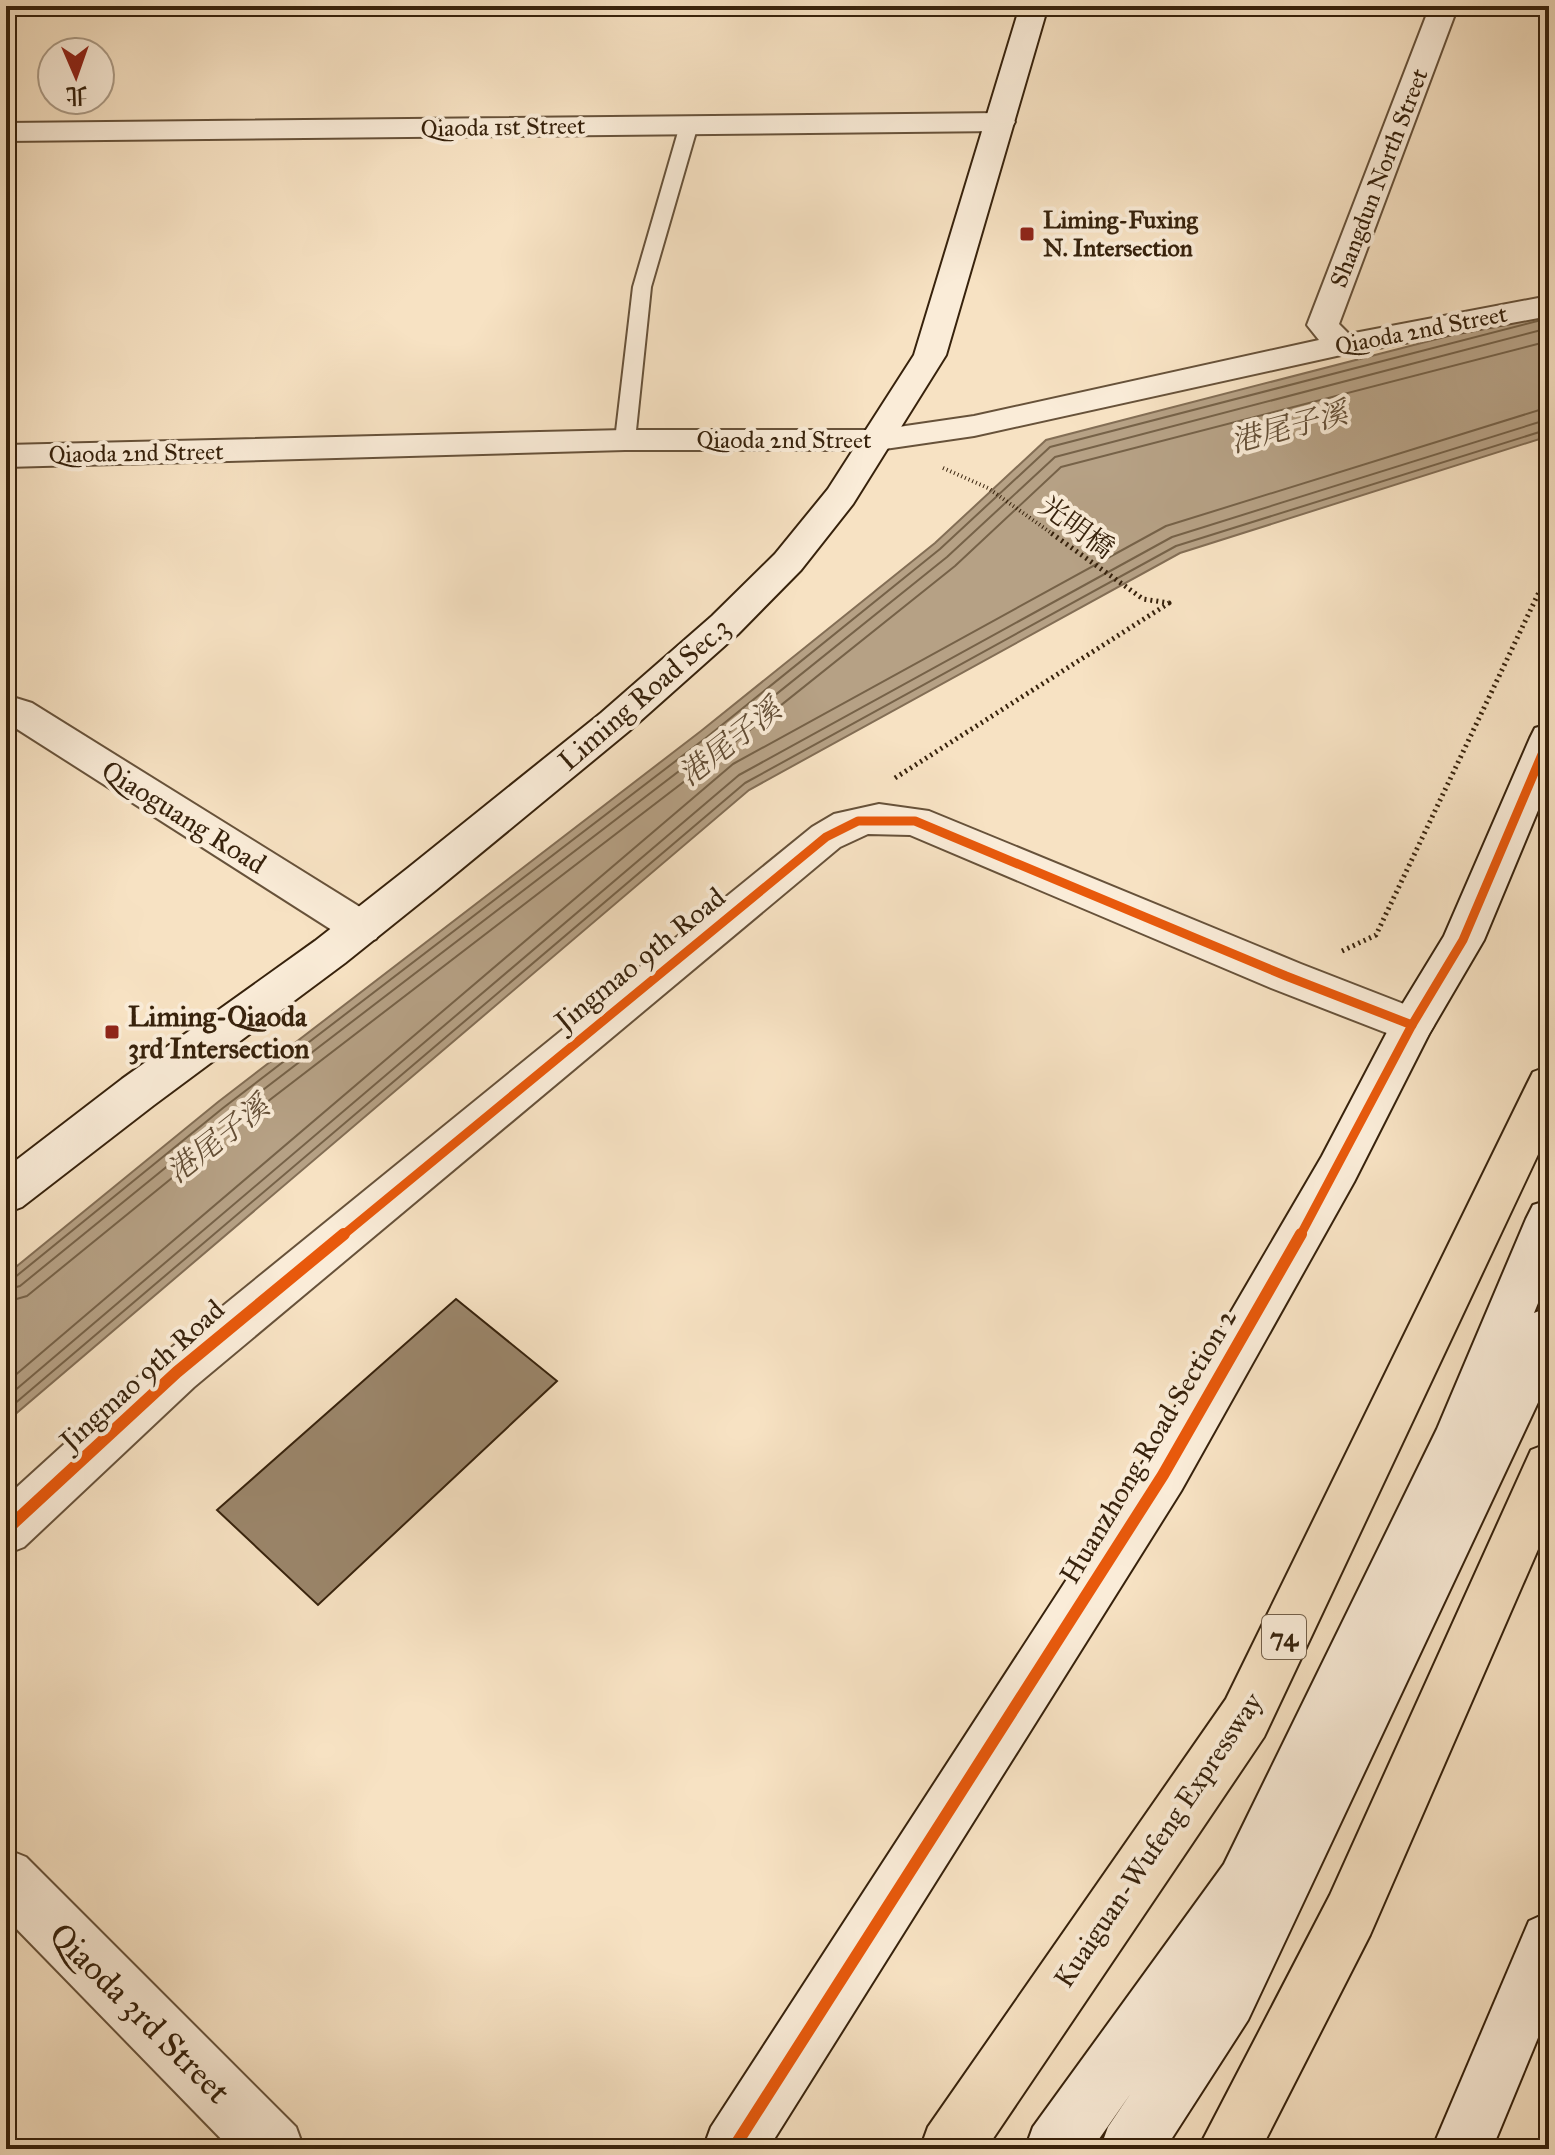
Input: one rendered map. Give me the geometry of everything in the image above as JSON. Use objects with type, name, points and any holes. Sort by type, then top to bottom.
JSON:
[{"type":"highway","name":"Kuaiguan-Wufeng Expressway","points":[[950,2149],[1245,1718],[1549,1084]]},
{"type":"highway","points":[[1228,2149],[1350,1915],[1549,1466]]},
{"type":"street","name":"Liming Road Sec.3","points":[[6,1194],[138,1092],[361,928],[615,722],[725,625],[788,562],[841,496],[930,355],[1034,6]]},
{"type":"street","name":"Shangdun North Street","points":[[1341,345],[1323,325],[1444,6]]},
{"type":"street","name":"Qiaoda 1st Street","points":[[6,132],[1001,122]]},
{"type":"street","name":"Qiaoda 2nd Street","points":[[6,456],[625,440],[878,440],[974,426],[1341,345],[1549,306]]},
{"type":"street","name":"Qiaoguang Road","points":[[6,708],[18,712],[361,928]]},
{"type":"street","name":"Huanzhong Road Section 2","points":[[733,2149],[1163,1475],[1338,1169],[1412,1025],[1463,940],[1549,738]]},
{"type":"street","name":"Jingmao 9th Road","points":[[6,1530],[177,1372],[826,837],[840,827],[866,817],[915,821],[1286,976],[1412,1025]]},
{"type":"street","points":[[1055,2149],[1244,1884],[1459,1436],[1549,1219]]},
{"type":"street","points":[[1130,2149],[1227,1999],[1549,1328]]},
{"type":"street","name":"Qiaoda 3rd Street","points":[[6,1877],[274,2149]]},
{"type":"street","points":[[1462,2149],[1549,1941]]},
{"type":"lane","points":[[625,440],[642,287],[689,125]]},
{"type":"path","points":[[1331,950],[1345,951],[1376,935],[1549,571]]},
{"type":"water","name":"港尾子溪","points":[[1549,310],[1549,436],[1180,553],[749,790],[6,1422],[6,1275],[218,1102],[701,731],[935,543],[1046,440]]},
{"type":"building","points":[[456,1299],[557,1381],[318,1605],[217,1510]]},
{"type":"cycle path","points":[[733,2149],[1163,1475],[1338,1169],[1412,1025],[1463,940],[1549,738]]},
{"type":"cycle path","points":[[6,1530],[177,1372],[826,837],[848,824],[868,819],[915,821],[1286,976],[1412,1025]]},
{"type":"place","name":"Liming-Fuxing N. Intersection","points":[[1027,234]]},
{"type":"place","name":"Liming-Qiaoda 3rd Intersection","points":[[112,1032]]}]
